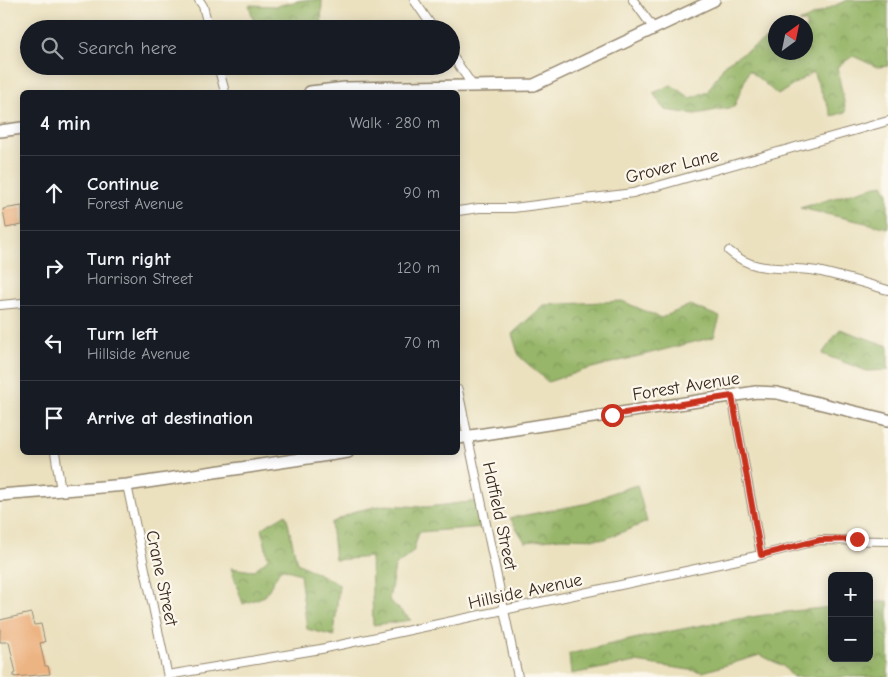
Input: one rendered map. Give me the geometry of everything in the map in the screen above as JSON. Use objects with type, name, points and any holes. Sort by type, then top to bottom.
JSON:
[{"type":"street","points":[[199,0],[203,6],[207,20]]},
{"type":"street","points":[[414,0],[428,20]]},
{"type":"street","points":[[633,0],[654,29]]},
{"type":"street","points":[[328,90],[345,88],[534,85],[714,0]]},
{"type":"street","points":[[460,67],[473,86]]},
{"type":"street","points":[[220,75],[224,90]]},
{"type":"street","name":"Grover Lane","points":[[460,211],[479,208],[513,208],[633,193],[888,121]]},
{"type":"street","points":[[0,131],[20,128]]},
{"type":"street","points":[[729,251],[742,262],[762,268],[805,269],[888,290]]},
{"type":"street","points":[[0,306],[20,304]]},
{"type":"street","name":"Forest Avenue","points":[[463,437],[756,392],[777,393],[888,420]]},
{"type":"street","points":[[732,396],[761,555]]},
{"type":"street","name":"Hatfield Street","points":[[460,409],[463,437],[518,677]]},
{"type":"street","points":[[55,455],[61,492]]},
{"type":"street","points":[[0,495],[61,492],[127,485],[328,455]]},
{"type":"street","name":"Crane Street","points":[[127,485],[168,676]]},
{"type":"street","name":"Hillside Avenue","points":[[168,676],[321,649],[504,611],[761,555],[820,540],[888,541]]},
{"type":"green space","points":[[303,0],[322,0],[321,20],[253,20],[249,5],[276,6]]},
{"type":"green space","points":[[847,0],[888,0],[888,66],[877,67],[853,56],[837,67],[846,112],[832,116],[813,72],[778,95],[749,70],[734,107],[695,114],[665,110],[653,93],[671,85],[691,98],[708,91],[725,64],[768,38],[768,60],[813,60],[813,16]]},
{"type":"green space","points":[[883,184],[888,194],[888,228],[800,208]]},
{"type":"green space","points":[[622,301],[661,318],[690,305],[720,317],[714,337],[584,370],[548,382],[519,356],[512,334],[544,305]]},
{"type":"green space","points":[[840,329],[888,346],[888,370],[867,371],[822,354]]},
{"type":"green space","points":[[637,485],[647,522],[605,539],[560,538],[525,542],[510,518],[589,503],[614,492]]},
{"type":"green space","points":[[478,501],[484,527],[419,532],[413,552],[395,566],[389,600],[411,620],[373,625],[371,557],[335,560],[331,523],[356,511],[384,505],[427,507]]},
{"type":"green space","points":[[286,514],[297,563],[339,584],[334,636],[307,629],[300,574],[281,568],[265,596],[243,604],[231,568],[253,571],[268,559],[262,528]]},
{"type":"green space","points":[[888,601],[888,677],[793,677],[783,666],[760,655],[703,672],[636,662],[571,674],[569,654],[700,626],[799,610],[828,607],[828,662],[873,662],[873,603]]},
{"type":"building","points":[[20,206],[20,225],[6,228],[3,209]]},
{"type":"building","points":[[31,613],[34,625],[41,624],[45,642],[40,643],[45,666],[48,666],[50,674],[14,677],[16,673],[9,642],[0,642],[0,620]]},
{"type":"route","points":[[612,415],[732,396],[761,555],[820,540],[857,539]]}]
